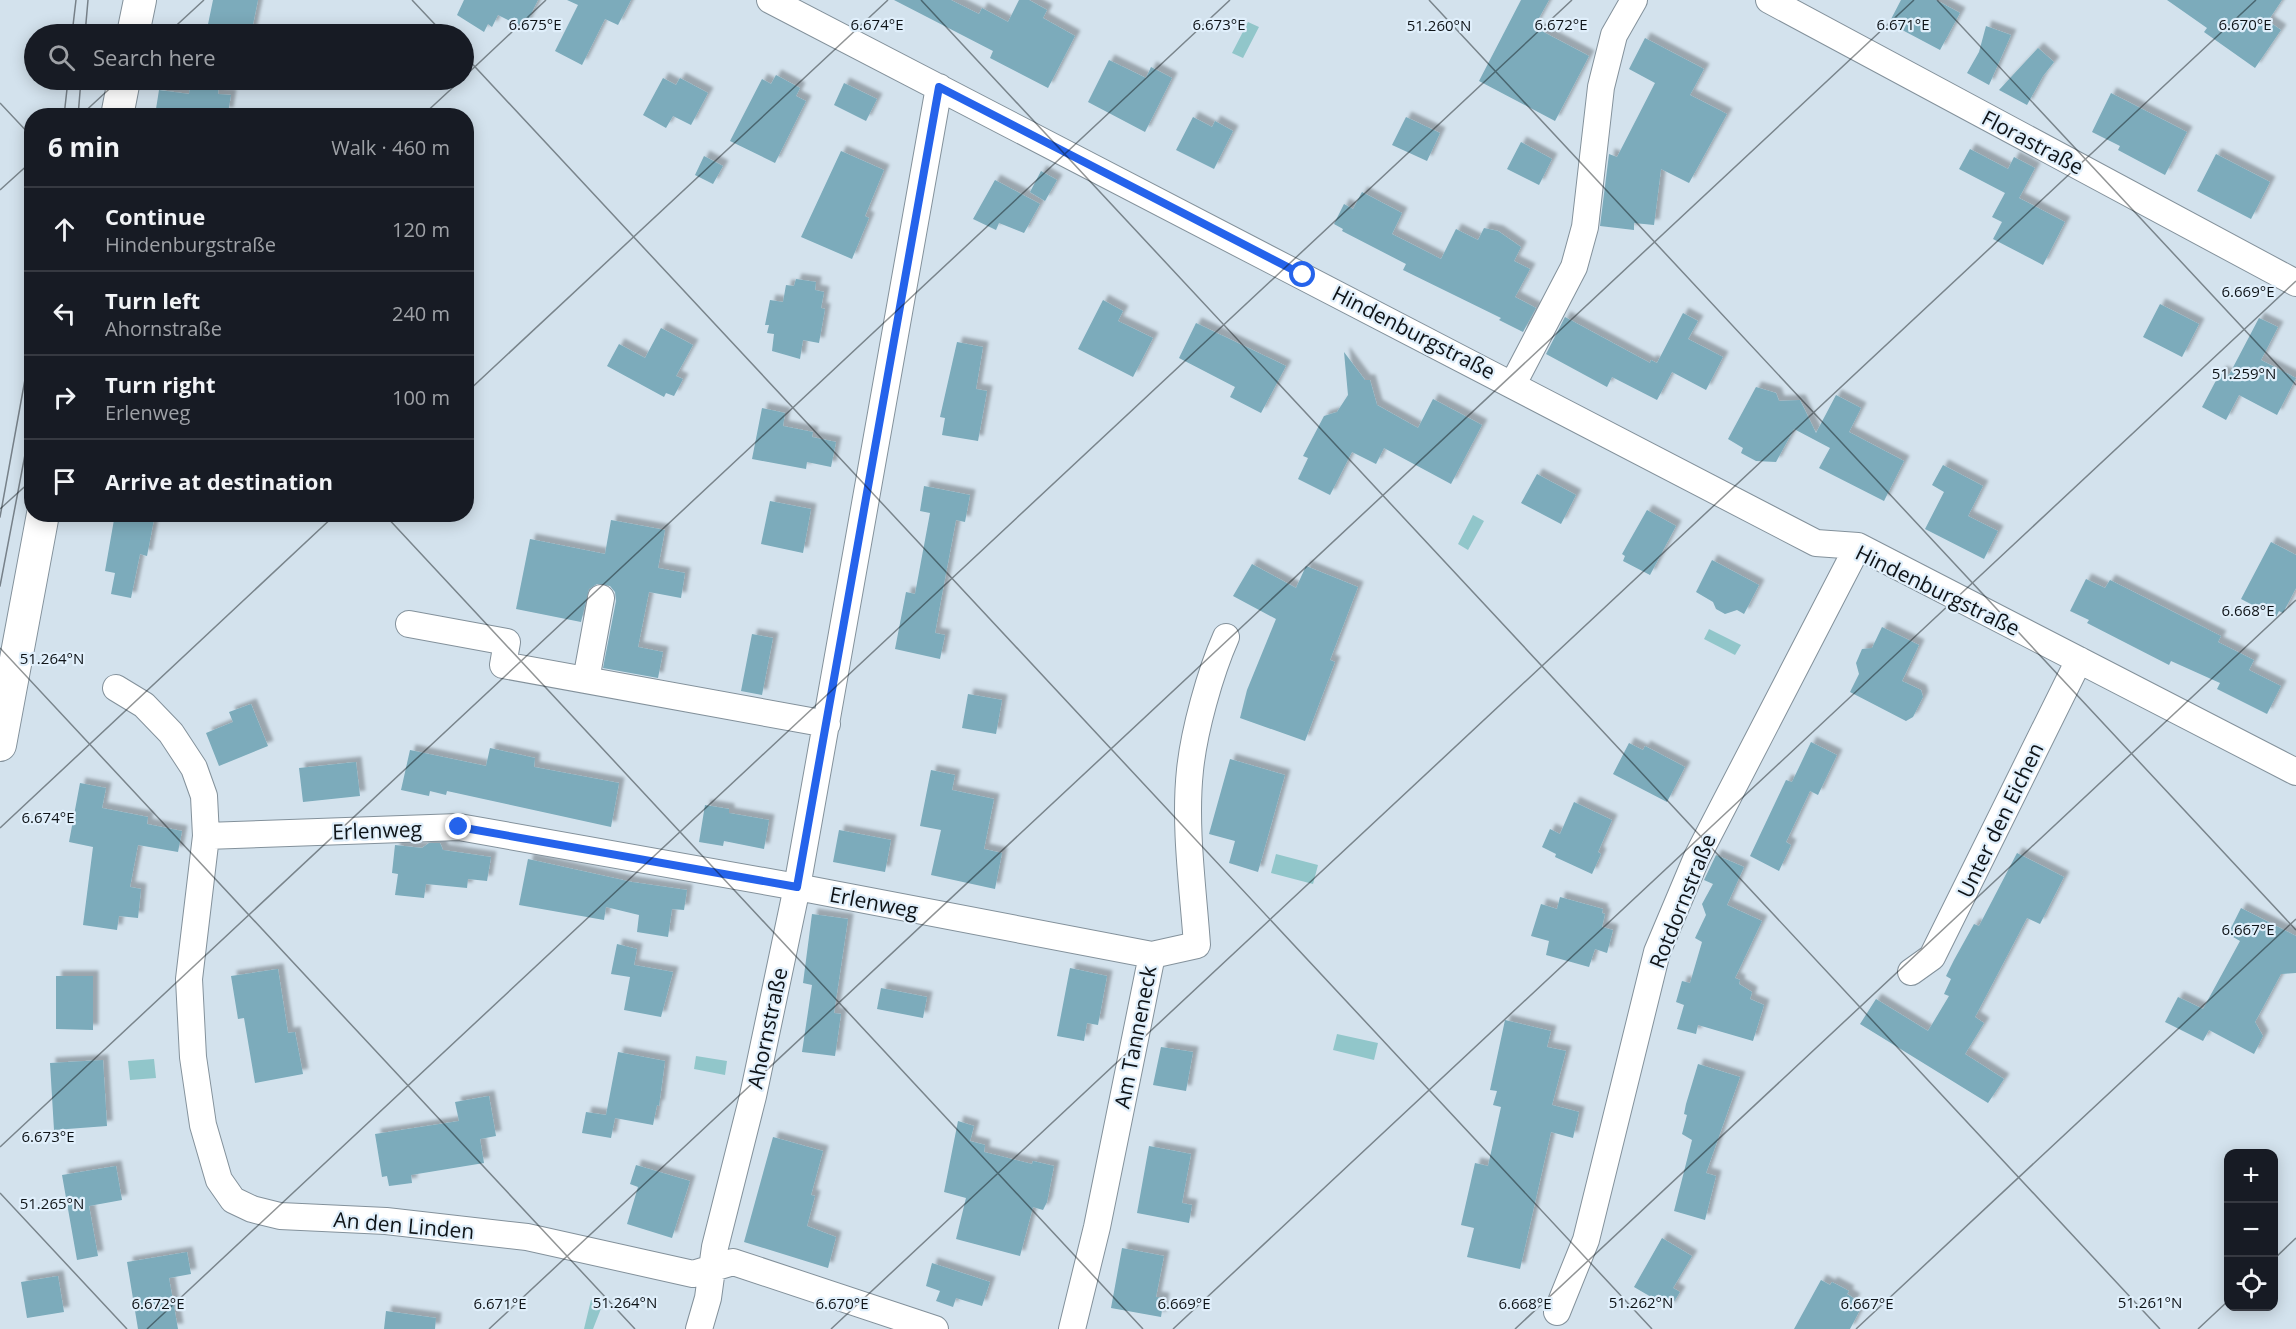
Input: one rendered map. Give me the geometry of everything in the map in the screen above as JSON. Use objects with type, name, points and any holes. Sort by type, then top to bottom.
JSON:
[{"type":"main road","points":[[135,24],[140,0]]},
{"type":"main road","points":[[119,108],[122,90]]},
{"type":"main road","points":[[0,745],[42,522]]},
{"type":"street","name":"Hindenburgstraße","points":[[770,0],[1816,543],[1858,546],[2079,660],[2294,766]]},
{"type":"street","name":"Hindenburgstraße","points":[[1513,384],[1574,267],[1585,227],[1601,87],[1614,35],[1634,0]]},
{"type":"street","name":"Florastraße","points":[[1769,0],[2296,284]]},
{"type":"street","name":"Ahornstraße","points":[[699,1329],[708,1298],[711,1268],[753,1096],[797,887],[939,87]]},
{"type":"street","name":"Rotdornstraße","points":[[1557,1312],[1586,1240],[1658,952],[1697,857],[1858,546]]},
{"type":"street","points":[[586,681],[601,598]]},
{"type":"street","points":[[409,624],[507,642],[503,665],[826,724]]},
{"type":"street","name":"Am Tanneneck","points":[[1072,1329],[1097,1227],[1152,955],[1197,945],[1190,857],[1190,770],[1213,666],[1226,638]]},
{"type":"street","name":"Unter den Eichen","points":[[1911,972],[1932,957],[2079,660]]},
{"type":"street","points":[[116,687],[144,705],[171,733],[194,768],[204,796],[206,836]]},
{"type":"street","name":"Erlenweg","points":[[206,836],[459,827],[797,887],[1152,955]]},
{"type":"street","name":"An den Linden","points":[[206,836],[189,979],[193,1057],[203,1125],[219,1180],[233,1200],[252,1209],[280,1216],[386,1221],[527,1237],[693,1274],[733,1262],[935,1329]]},
{"type":"shaded area","points":[[1248,22],[1259,27],[1243,58],[1232,53]]},
{"type":"shaded area","points":[[1473,515],[1484,521],[1468,550],[1458,544]]},
{"type":"shaded area","points":[[1709,629],[1741,645],[1735,655],[1704,639]]},
{"type":"shaded area","points":[[1276,854],[1318,865],[1313,884],[1271,873]]},
{"type":"shaded area","points":[[1337,1034],[1378,1043],[1374,1060],[1333,1050]]},
{"type":"shaded area","points":[[696,1056],[727,1061],[725,1075],[694,1069]]},
{"type":"shaded area","points":[[154,1059],[156,1078],[130,1080],[128,1061]]},
{"type":"shaded area","points":[[591,1300],[604,1301],[593,1329],[584,1329]]},
{"type":"building","points":[[213,0],[258,0],[253,24],[208,24]]},
{"type":"building","points":[[464,0],[538,0],[524,28],[498,15],[492,27],[488,24],[484,32],[457,15]]},
{"type":"building","points":[[567,0],[631,0],[618,25],[605,19],[582,65],[555,51],[578,5]]},
{"type":"building","points":[[894,0],[951,0],[979,14],[982,8],[1008,22],[1019,0],[1029,0],[1047,10],[1043,18],[1075,36],[1048,88],[990,58],[993,51]]},
{"type":"building","points":[[1521,0],[1549,0],[1534,27],[1589,56],[1555,121],[1479,81]]},
{"type":"building","points":[[1901,0],[1936,0],[1960,13],[1940,50],[1889,23]]},
{"type":"building","points":[[2167,0],[2282,0],[2268,21],[2281,30],[2255,68],[2204,32],[2207,28]]},
{"type":"building","points":[[1986,26],[2011,35],[1989,85],[1967,73],[1979,52]]},
{"type":"building","points":[[1645,38],[1704,69],[1690,95],[1727,114],[1689,183],[1661,169],[1654,225],[1634,223],[1634,230],[1600,226],[1609,154],[1617,157],[1655,83],[1629,69]]},
{"type":"building","points":[[2038,48],[2054,62],[2043,76],[2027,105],[1999,90]]},
{"type":"building","points":[[1109,60],[1146,78],[1151,67],[1172,78],[1145,132],[1088,102]]},
{"type":"building","points":[[776,75],[800,88],[796,96],[806,101],[775,163],[730,141],[762,79],[771,84]]},
{"type":"building","points":[[663,78],[676,85],[680,78],[708,93],[691,125],[673,116],[666,128],[643,115]]},
{"type":"building","points":[[844,83],[877,99],[866,121],[834,105]]},
{"type":"building","points":[[159,90],[189,94],[190,90],[218,90],[218,94],[231,95],[229,108],[156,108]]},
{"type":"building","points":[[2111,93],[2187,132],[2165,175],[2118,150],[2120,146],[2092,132]]},
{"type":"building","points":[[1193,117],[1212,127],[1215,121],[1233,131],[1214,169],[1176,150]]},
{"type":"building","points":[[1406,117],[1440,133],[1427,161],[1392,145]]},
{"type":"building","points":[[1521,142],[1552,159],[1539,185],[1507,169]]},
{"type":"building","points":[[1970,149],[2008,169],[2014,157],[2035,168],[2019,198],[2065,222],[2043,265],[1993,239],[2002,222],[1992,217],[2005,193],[1959,169]]},
{"type":"building","points":[[841,151],[884,170],[865,216],[869,218],[852,259],[801,237]]},
{"type":"building","points":[[2216,154],[2270,182],[2251,219],[2197,191]]},
{"type":"building","points":[[704,156],[723,166],[713,184],[695,175]]},
{"type":"building","points":[[1041,171],[1057,180],[1045,201],[1030,192]]},
{"type":"building","points":[[995,180],[1040,204],[1024,233],[999,223],[996,230],[973,219]]},
{"type":"building","points":[[1362,192],[1402,213],[1392,234],[1441,259],[1456,229],[1478,240],[1484,228],[1498,231],[1521,247],[1514,261],[1530,269],[1515,297],[1536,308],[1523,332],[1499,320],[1501,318],[1403,270],[1406,264],[1342,231],[1343,229],[1334,224],[1344,204],[1353,209]]},
{"type":"building","points":[[796,279],[816,282],[815,290],[824,292],[821,308],[825,309],[819,343],[803,340],[800,359],[772,351],[774,334],[767,333],[769,325],[765,325],[770,300],[783,302],[786,285],[794,286]]},
{"type":"building","points":[[1103,300],[1123,311],[1118,321],[1153,338],[1133,377],[1078,349]]},
{"type":"building","points":[[2160,304],[2199,324],[2182,357],[2143,337]]},
{"type":"building","points":[[1683,313],[1698,321],[1688,339],[1723,357],[1706,390],[1672,372],[1657,400],[1612,377],[1607,387],[1546,354],[1565,317],[1650,363],[1651,360],[1657,363]]},
{"type":"building","points":[[2259,318],[2278,327],[2261,360],[2296,378],[2277,415],[2239,395],[2226,420],[2202,407],[2221,371],[2229,375]]},
{"type":"building","points":[[1196,323],[1286,366],[1261,413],[1230,397],[1235,387],[1179,358]]},
{"type":"building","points":[[661,328],[693,345],[676,376],[683,379],[674,396],[666,393],[664,397],[607,366],[619,344],[645,358]]},
{"type":"building","points":[[957,342],[983,347],[976,389],[987,391],[978,441],[942,435],[945,418],[940,417]]},
{"type":"building","points":[[1344,352],[1365,380],[1370,380],[1377,405],[1418,428],[1433,399],[1482,425],[1451,484],[1384,448],[1376,464],[1352,452],[1330,495],[1298,479],[1308,458],[1303,456],[1324,416],[1337,412],[1348,395]]},
{"type":"building","points":[[1756,387],[1776,393],[1779,401],[1800,400],[1816,433],[1836,395],[1861,408],[1849,432],[1904,461],[1884,501],[1819,468],[1830,448],[1794,429],[1776,462],[1756,461],[1741,453],[1743,448],[1728,439]]},
{"type":"building","points":[[762,408],[785,413],[783,426],[813,432],[812,437],[836,442],[831,467],[807,462],[806,469],[752,459]]},
{"type":"building","points":[[1943,465],[1983,486],[1968,516],[1998,531],[1984,559],[1925,529],[1944,492],[1932,485]]},
{"type":"building","points":[[1537,474],[1576,495],[1561,524],[1521,503]]},
{"type":"building","points":[[924,486],[970,495],[965,522],[956,520],[941,600],[935,633],[945,635],[940,659],[895,649],[906,592],[915,594],[930,513],[920,511]]},
{"type":"building","points":[[770,501],[811,509],[803,553],[761,544]]},
{"type":"building","points":[[1647,510],[1676,526],[1650,575],[1623,561],[1625,556],[1622,554]]},
{"type":"building","points":[[611,520],[665,530],[658,568],[685,573],[681,598],[649,592],[638,647],[663,652],[658,678],[603,668],[616,601],[615,592],[610,586],[597,584],[589,589],[581,622],[516,609],[530,539],[605,554]]},
{"type":"building","points":[[114,522],[153,522],[147,556],[140,554],[131,598],[111,594],[115,573],[105,571]]},
{"type":"building","points":[[2271,542],[2296,555],[2296,588],[2283,613],[2279,611],[2276,617],[2241,599]]},
{"type":"building","points":[[1712,560],[1759,585],[1744,614],[1737,610],[1725,614],[1716,609],[1713,602],[1696,592]]},
{"type":"building","points":[[1252,564],[1296,588],[1306,566],[1358,587],[1330,660],[1335,662],[1305,741],[1240,718],[1247,690],[1276,619],[1233,596]]},
{"type":"building","points":[[2086,579],[2105,588],[2110,580],[2221,636],[2218,642],[2254,660],[2249,670],[2281,686],[2267,714],[2217,689],[2220,683],[2171,661],[2169,665],[2087,623],[2089,620],[2070,611]]},
{"type":"building","points":[[1882,627],[1919,645],[1902,681],[1921,690],[1923,697],[1913,717],[1906,721],[1850,692],[1859,674],[1856,663],[1862,649],[1872,648]]},
{"type":"building","points":[[752,634],[773,638],[762,695],[741,691]]},
{"type":"building","points":[[968,694],[1002,700],[996,734],[962,728]]},
{"type":"building","points":[[251,704],[268,746],[219,766],[206,733],[233,722],[229,712]]},
{"type":"building","points":[[1811,742],[1837,755],[1818,795],[1810,791],[1786,842],[1791,845],[1779,871],[1750,856],[1786,780],[1792,782]]},
{"type":"building","points":[[1629,743],[1643,750],[1645,746],[1685,767],[1667,802],[1613,774]]},
{"type":"building","points":[[490,748],[535,758],[534,767],[619,783],[611,827],[447,791],[446,795],[430,791],[429,796],[401,790],[410,750],[486,766]]},
{"type":"building","points":[[1230,759],[1285,775],[1258,872],[1229,863],[1235,841],[1209,834]]},
{"type":"building","points":[[356,762],[360,796],[303,802],[299,768]]},
{"type":"building","points":[[931,770],[955,775],[952,790],[994,799],[984,849],[1002,853],[995,889],[931,875],[941,830],[920,826]]},
{"type":"building","points":[[80,783],[106,788],[102,808],[148,817],[147,824],[182,831],[178,852],[138,845],[130,887],[141,889],[138,918],[119,916],[117,930],[83,925],[93,847],[69,842]]},
{"type":"building","points":[[1574,802],[1612,820],[1598,852],[1601,854],[1592,874],[1555,857],[1556,854],[1542,847],[1550,829],[1560,834]]},
{"type":"building","points":[[705,805],[729,809],[729,813],[769,820],[764,849],[724,841],[723,846],[699,842]]},
{"type":"building","points":[[839,830],[891,840],[885,872],[833,862]]},
{"type":"building","points":[[429,843],[440,843],[443,850],[491,857],[487,881],[468,879],[467,888],[426,884],[424,898],[395,895],[398,874],[392,873],[395,845],[422,848]]},
{"type":"building","points":[[2017,853],[2064,877],[2040,924],[2027,918],[1975,1017],[1984,1023],[1965,1054],[2004,1079],[1988,1103],[1860,1024],[1876,999],[1928,1031],[1949,996],[1944,994],[1951,979],[1946,976],[1954,960],[1974,924],[1979,926]]},
{"type":"building","points":[[1716,855],[1744,867],[1727,905],[1762,921],[1735,978],[1740,980],[1739,984],[1752,992],[1750,999],[1764,1005],[1753,1041],[1698,1025],[1696,1034],[1677,1029],[1684,1005],[1676,1002],[1682,981],[1690,983],[1702,942],[1695,938],[1706,915],[1702,904],[1713,884],[1704,880]]},
{"type":"building","points":[[528,859],[632,882],[687,890],[684,910],[672,909],[668,937],[637,932],[639,915],[606,907],[604,920],[519,905]]},
{"type":"building","points":[[1560,897],[1603,909],[1602,913],[1605,914],[1602,927],[1613,930],[1607,953],[1595,949],[1589,967],[1546,955],[1549,941],[1531,936],[1541,904],[1557,909]]},
{"type":"building","points":[[2241,908],[2296,936],[2296,973],[2281,974],[2255,1022],[2263,1036],[2254,1054],[2209,1030],[2203,1041],[2165,1022],[2178,997],[2203,1009],[2240,941],[2228,934]]},
{"type":"building","points":[[812,914],[848,919],[834,1013],[841,1014],[835,1056],[802,1052],[812,985],[803,983]]},
{"type":"building","points":[[617,944],[637,949],[634,965],[673,972],[661,1017],[624,1010],[630,977],[611,974]]},
{"type":"building","points":[[1070,968],[1107,976],[1098,1025],[1087,1023],[1084,1041],[1057,1036]]},
{"type":"building","points":[[278,969],[288,1033],[295,1032],[303,1074],[255,1083],[244,1018],[238,1019],[231,976]]},
{"type":"building","points":[[56,976],[93,976],[93,1030],[56,1029]]},
{"type":"building","points":[[881,988],[927,997],[923,1018],[877,1009]]},
{"type":"building","points":[[1505,1020],[1551,1031],[1547,1047],[1566,1051],[1552,1105],[1579,1112],[1573,1138],[1551,1132],[1520,1269],[1467,1257],[1474,1228],[1461,1225],[1475,1163],[1488,1166],[1501,1107],[1493,1105],[1497,1091],[1490,1090]]},
{"type":"building","points":[[1161,1047],[1193,1052],[1186,1091],[1153,1085]]},
{"type":"building","points":[[618,1052],[665,1061],[659,1106],[657,1105],[653,1125],[615,1118],[611,1138],[582,1133],[586,1112],[606,1115]]},
{"type":"building","points":[[103,1060],[107,1126],[54,1130],[50,1063]]},
{"type":"building","points":[[1698,1064],[1740,1077],[1706,1173],[1716,1176],[1705,1220],[1674,1211],[1692,1140],[1682,1134],[1687,1115],[1684,1114],[1686,1104]]},
{"type":"building","points":[[489,1096],[496,1136],[480,1139],[484,1163],[411,1175],[412,1183],[389,1186],[387,1176],[382,1177],[375,1134],[459,1121],[455,1102]]},
{"type":"building","points":[[958,1121],[974,1126],[970,1141],[985,1145],[984,1152],[1032,1164],[1033,1161],[1054,1166],[1047,1202],[1043,1210],[1033,1207],[1020,1256],[956,1239],[966,1198],[944,1192]]},
{"type":"building","points":[[773,1137],[823,1151],[811,1195],[815,1196],[807,1226],[836,1237],[828,1268],[744,1242]]},
{"type":"building","points":[[1149,1146],[1191,1154],[1182,1203],[1192,1205],[1189,1223],[1137,1213]]},
{"type":"building","points":[[636,1165],[690,1181],[672,1238],[627,1224],[638,1187],[630,1184]]},
{"type":"building","points":[[116,1166],[122,1200],[89,1206],[98,1256],[77,1260],[62,1175]]},
{"type":"building","points":[[1662,1238],[1692,1256],[1673,1288],[1680,1292],[1670,1308],[1634,1287]]},
{"type":"building","points":[[1122,1248],[1164,1256],[1156,1297],[1164,1298],[1161,1317],[1111,1308]]},
{"type":"building","points":[[187,1252],[191,1274],[169,1278],[178,1329],[138,1329],[127,1262]]},
{"type":"building","points":[[932,1263],[990,1282],[982,1306],[956,1298],[953,1307],[936,1301],[940,1291],[926,1286]]},
{"type":"building","points":[[58,1276],[64,1312],[27,1318],[21,1282]]},
{"type":"building","points":[[1821,1280],[1830,1285],[1832,1282],[1849,1291],[1847,1294],[1855,1299],[1851,1306],[1860,1310],[1850,1329],[1794,1329]]},
{"type":"building","points":[[386,1311],[436,1318],[435,1329],[384,1329]]},
{"type":"tram line","points":[[73,24],[76,0]]},
{"type":"tram line","points":[[86,24],[88,0]]},
{"type":"tram line","points":[[65,108],[67,90]]},
{"type":"tram line","points":[[79,108],[80,90]]},
{"type":"tram line","points":[[0,517],[24,385]]},
{"type":"tram line","points":[[0,586],[24,460]]},
{"type":"route","points":[[459,827],[797,887],[939,87],[1303,275]]}]
